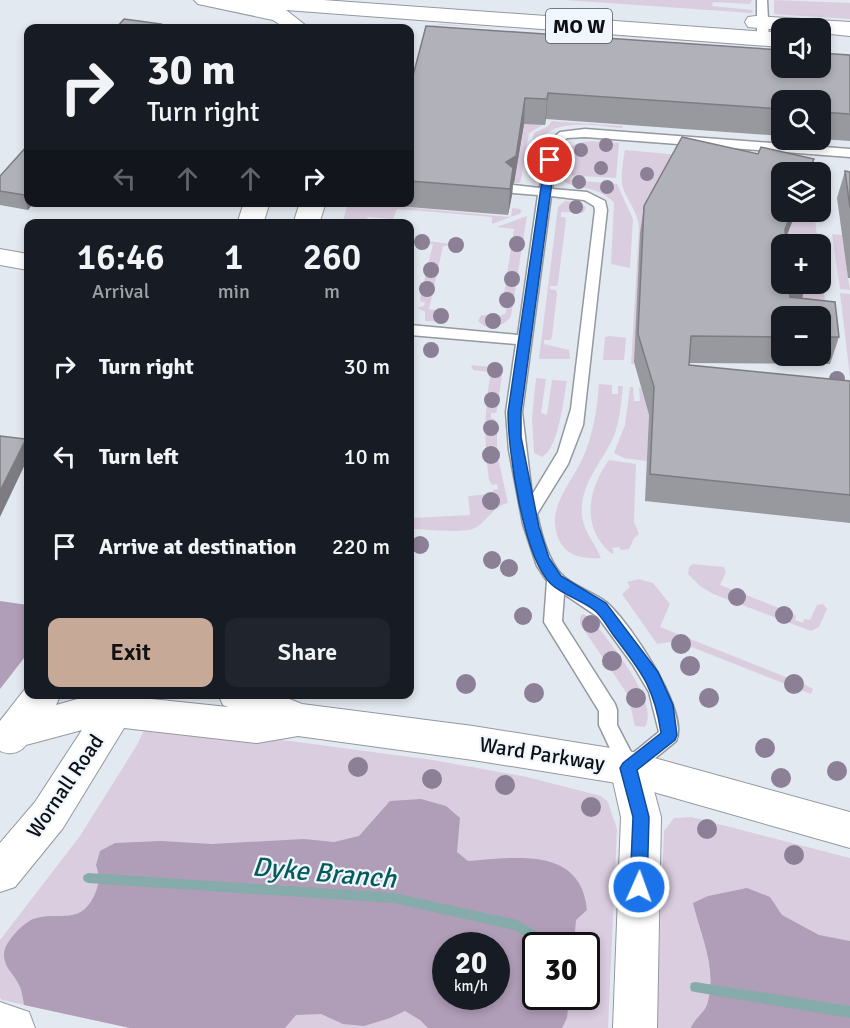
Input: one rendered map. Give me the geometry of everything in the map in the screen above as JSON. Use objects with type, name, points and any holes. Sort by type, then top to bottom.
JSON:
[{"type":"main road","points":[[205,0],[279,15],[292,24]]},
{"type":"main road","name":"MO W","points":[[236,0],[328,3],[376,13],[769,34],[850,29]]},
{"type":"main road","name":"MO W","points":[[448,0],[769,34]]},
{"type":"main road","points":[[320,24],[328,3]]},
{"type":"main road","points":[[831,44],[850,45]]},
{"type":"main road","points":[[0,257],[24,261]]},
{"type":"main road","points":[[7,740],[39,699]]},
{"type":"main road","name":"Ward Parkway","points":[[248,699],[299,720],[473,743],[628,768],[850,830]]},
{"type":"main road","name":"Ward Parkway","points":[[7,740],[120,702],[258,726],[299,720]]},
{"type":"main road","name":"Wornall Road","points":[[0,873],[49,815],[120,702]]},
{"type":"main road","points":[[628,768],[641,817],[634,1028]]},
{"type":"main road","points":[[0,1024],[13,1028]]},
{"type":"lane","points":[[762,0],[769,34]]},
{"type":"lane","points":[[556,579],[553,622],[608,710],[608,725],[628,768],[669,735],[665,705],[653,676],[601,607],[556,579],[542,560],[529,512],[514,437],[514,412],[552,145],[564,135],[585,133],[674,134],[850,153]]},
{"type":"lane","points":[[512,195],[587,196],[600,204],[601,210],[579,409],[574,434],[559,470],[529,512]]},
{"type":"lane","points":[[414,330],[524,340]]},
{"type":"shaded area","points":[[564,0],[752,0],[750,4],[710,2],[713,3],[712,6],[753,10],[752,13]]},
{"type":"shaded area","points":[[774,0],[850,3],[850,19],[774,14]]},
{"type":"shaded area","points":[[442,24],[503,28],[442,25],[417,28]]},
{"type":"shaded area","points":[[507,28],[771,45],[771,47]]},
{"type":"shaded area","points":[[552,121],[623,126],[622,128],[576,125],[553,129],[539,144],[533,173],[527,173],[534,133],[548,126]]},
{"type":"shaded area","points":[[524,123],[543,125],[529,133],[520,183],[514,183]]},
{"type":"shaded area","points":[[592,141],[619,143],[616,178],[563,175],[568,150],[576,144]]},
{"type":"shaded area","points":[[625,150],[680,155],[634,364],[631,364],[639,228],[637,217],[622,183]]},
{"type":"shaded area","points":[[562,179],[617,184],[633,219],[630,268],[611,264],[614,203],[600,192],[571,185]]},
{"type":"shaded area","points":[[565,201],[581,202],[586,208],[583,213],[561,212],[561,217],[565,217],[566,220],[558,283],[557,286],[550,286],[550,289],[556,290],[557,294],[552,337],[550,340],[544,340],[544,344],[569,350],[570,359],[539,359],[558,207]]},
{"type":"shaded area","points":[[347,207],[406,207],[511,217],[492,224],[492,217],[397,209],[393,219],[368,217],[367,219],[343,219]]},
{"type":"shaded area","points":[[512,208],[520,209],[522,212],[519,214],[511,217]]},
{"type":"shaded area","points":[[527,216],[511,316],[499,325],[484,326],[478,321],[481,315],[500,316],[506,313],[506,309],[502,307],[514,229],[497,227]]},
{"type":"shaded area","points":[[792,222],[815,222],[817,234],[787,234]]},
{"type":"shaded area","points":[[832,234],[842,235],[850,290],[840,289]]},
{"type":"shaded area","points":[[417,240],[462,245],[443,246],[429,309],[447,312],[447,318],[441,322],[425,321],[425,312],[417,308],[424,306],[425,302],[421,302],[420,298],[433,244],[415,242]]},
{"type":"shaded area","points":[[840,293],[850,294],[850,377]]},
{"type":"shaded area","points":[[781,294],[824,294],[826,306],[782,306]]},
{"type":"shaded area","points":[[605,337],[626,338],[624,360],[603,360]]},
{"type":"shaded area","points":[[471,365],[503,368],[497,410],[496,413],[491,413],[491,418],[497,423],[497,453],[508,503],[498,507],[480,525],[469,530],[414,529],[414,518],[470,515],[468,496],[492,494],[493,490],[498,489],[497,484],[492,485],[489,480],[486,453],[486,413],[491,372],[473,370]]},
{"type":"shaded area","points":[[536,378],[546,379],[541,413],[547,415],[552,380],[567,381],[553,444],[542,457],[534,453],[532,418]]},
{"type":"shaded area","points":[[599,384],[612,385],[612,394],[618,394],[618,386],[623,386],[614,436],[592,474],[582,504],[583,522],[601,558],[589,558],[572,554],[563,547],[556,530],[555,518],[557,507],[588,444],[595,419]]},
{"type":"shaded area","points":[[630,387],[633,387],[634,401],[640,401],[639,388],[641,388],[649,415],[647,461],[624,458],[614,453],[625,425]]},
{"type":"shaded area","points":[[609,460],[636,464],[634,522],[639,534],[634,538],[629,549],[612,548],[614,552],[612,554],[595,533],[591,509],[596,484]]},
{"type":"shaded area","points":[[693,564],[724,567],[726,572],[720,585],[792,613],[796,616],[795,620],[803,623],[804,619],[810,620],[817,605],[823,604],[827,609],[819,627],[811,631],[713,594],[700,586],[688,574],[689,567]]},
{"type":"shaded area","points":[[639,579],[653,583],[670,604],[660,627],[806,685],[813,689],[811,694],[676,641],[657,644],[622,594],[630,587],[627,582]]},
{"type":"shaded area","points":[[0,601],[24,604],[24,658],[0,689]]},
{"type":"shaded area","points":[[583,614],[592,619],[620,656],[639,687],[646,703],[648,716],[645,727],[635,726],[628,695],[580,624],[580,617]]},
{"type":"shaded area","points":[[148,722],[433,760],[527,777],[601,796],[608,802],[617,829],[608,1028],[130,1028],[2,1000],[0,998],[0,940],[80,836],[137,745]]},
{"type":"shaded area","points":[[421,799],[446,806],[460,818],[457,852],[468,861],[505,858],[542,860],[559,865],[572,874],[582,889],[587,910],[576,920],[575,932],[522,932],[522,1010],[568,1010],[562,1028],[428,1028],[405,1011],[364,1026],[343,1024],[321,1014],[296,1015],[285,1028],[130,1028],[24,1005],[20,987],[4,959],[10,939],[29,921],[42,917],[74,915],[88,906],[98,885],[96,865],[100,851],[115,843],[161,841],[212,844],[304,839],[334,842],[359,836],[390,801]]},
{"type":"shaded area","points":[[691,817],[850,858],[850,1028],[656,1028],[664,831],[674,818]]},
{"type":"shaded area","points":[[747,888],[770,897],[782,915],[819,935],[850,941],[850,1028],[691,1028],[707,1005],[711,979],[707,953],[693,903],[708,896]]},
{"type":"building","points":[[124,19],[161,24],[120,24]]},
{"type":"building","points":[[426,26],[771,49],[771,78],[831,78],[831,54],[850,55],[850,114],[831,113],[831,90],[771,90],[771,108],[548,93],[547,99],[525,98],[516,156],[506,162],[513,168],[510,189],[414,181],[414,72]]},
{"type":"building","points":[[682,137],[758,154],[761,147],[814,159],[813,162],[771,162],[771,222],[788,222],[785,234],[771,234],[771,294],[790,294],[790,297],[835,302],[839,337],[831,337],[831,306],[771,306],[771,337],[691,336],[689,365],[850,381],[850,495],[650,474],[654,387],[638,334],[644,206]]},
{"type":"building","points":[[24,149],[24,195],[0,191],[0,176]]},
{"type":"building","points":[[845,171],[850,172],[850,208]]},
{"type":"building","points":[[0,436],[24,439],[24,443],[0,491]]},
{"type":"waterway","name":"Dyke Branch","points":[[88,878],[394,898],[517,925],[528,932]]},
{"type":"waterway","name":"Dyke Branch","points":[[695,987],[850,1012]]},
{"type":"route","points":[[550,160],[514,412],[514,437],[532,527],[542,560],[556,579],[601,607],[653,676],[665,705],[669,735],[628,768],[641,817],[639,887]]}]
